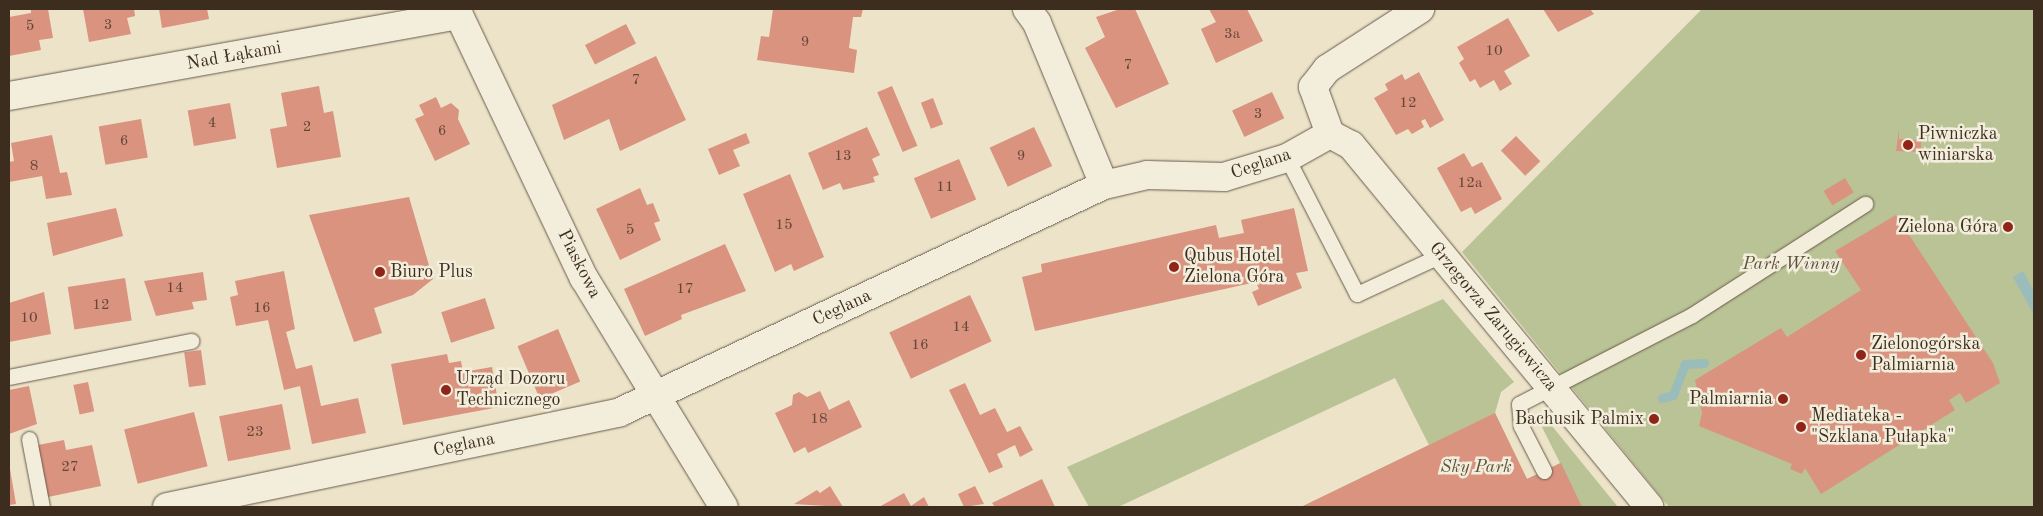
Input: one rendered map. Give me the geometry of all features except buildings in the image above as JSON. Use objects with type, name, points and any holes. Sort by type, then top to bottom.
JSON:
[{"type":"street","points":[[1026,9],[1037,23],[1104,185]]},
{"type":"street","points":[[1330,134],[1313,87],[1327,69],[1420,9]]},
{"type":"street","name":"Nad Łąkami","points":[[9,96],[457,12]]},
{"type":"street","name":"Piaskowa","points":[[457,12],[584,278],[720,506]]},
{"type":"street","name":"Ceglana","points":[[167,507],[231,501],[620,412],[1104,185],[1147,175],[1224,177],[1287,158],[1330,134]]},
{"type":"street","name":"Grzegorza Zarugiewicza","points":[[1330,134],[1351,145],[1441,255],[1552,385],[1649,507]]},
{"type":"lane","points":[[1287,158],[1357,294],[1441,255]]},
{"type":"lane","points":[[1544,471],[1521,426],[1518,404],[1552,385],[1637,347],[1692,315],[1865,204]]},
{"type":"lane","points":[[9,377],[191,341]]},
{"type":"lane","points":[[28,439],[42,507]]},
{"type":"green space","name":"Park Winny","points":[[1702,9],[2034,9],[2034,507],[1669,507],[1462,252]]},
{"type":"green space","name":"Sky Park","points":[[1443,299],[1514,382],[1501,392],[1495,413],[1527,479],[1560,463],[1539,421],[1543,415],[1618,507],[1301,507],[1429,445],[1395,378],[1118,507],[1089,507],[1067,467]]},
{"type":"water","points":[[2023,271],[2034,292],[2034,315],[2013,277]]},
{"type":"waterway","points":[[1662,398],[1673,395],[1685,364],[1704,363]]},
{"type":"place","name":"Piwniczka winiarska","points":[[1908,145]]},
{"type":"place","name":"Zielona Góra","points":[[2008,227]]},
{"type":"place","name":"Qubus Hotel Zielona Góra","points":[[1174,267]]},
{"type":"place","name":"Biuro Plus","points":[[380,272]]},
{"type":"place","name":"Zielonogórska Palmiarnia","points":[[1861,355]]},
{"type":"place","name":"Urząd Dozoru Technicznego","points":[[446,390]]},
{"type":"place","name":"Palmiarnia","points":[[1783,399]]},
{"type":"place","name":"Bachusik Palmix","points":[[1654,419]]},
{"type":"place","name":"Mediateka - \"Szklana Pułapka\"","points":[[1801,427]]}]
